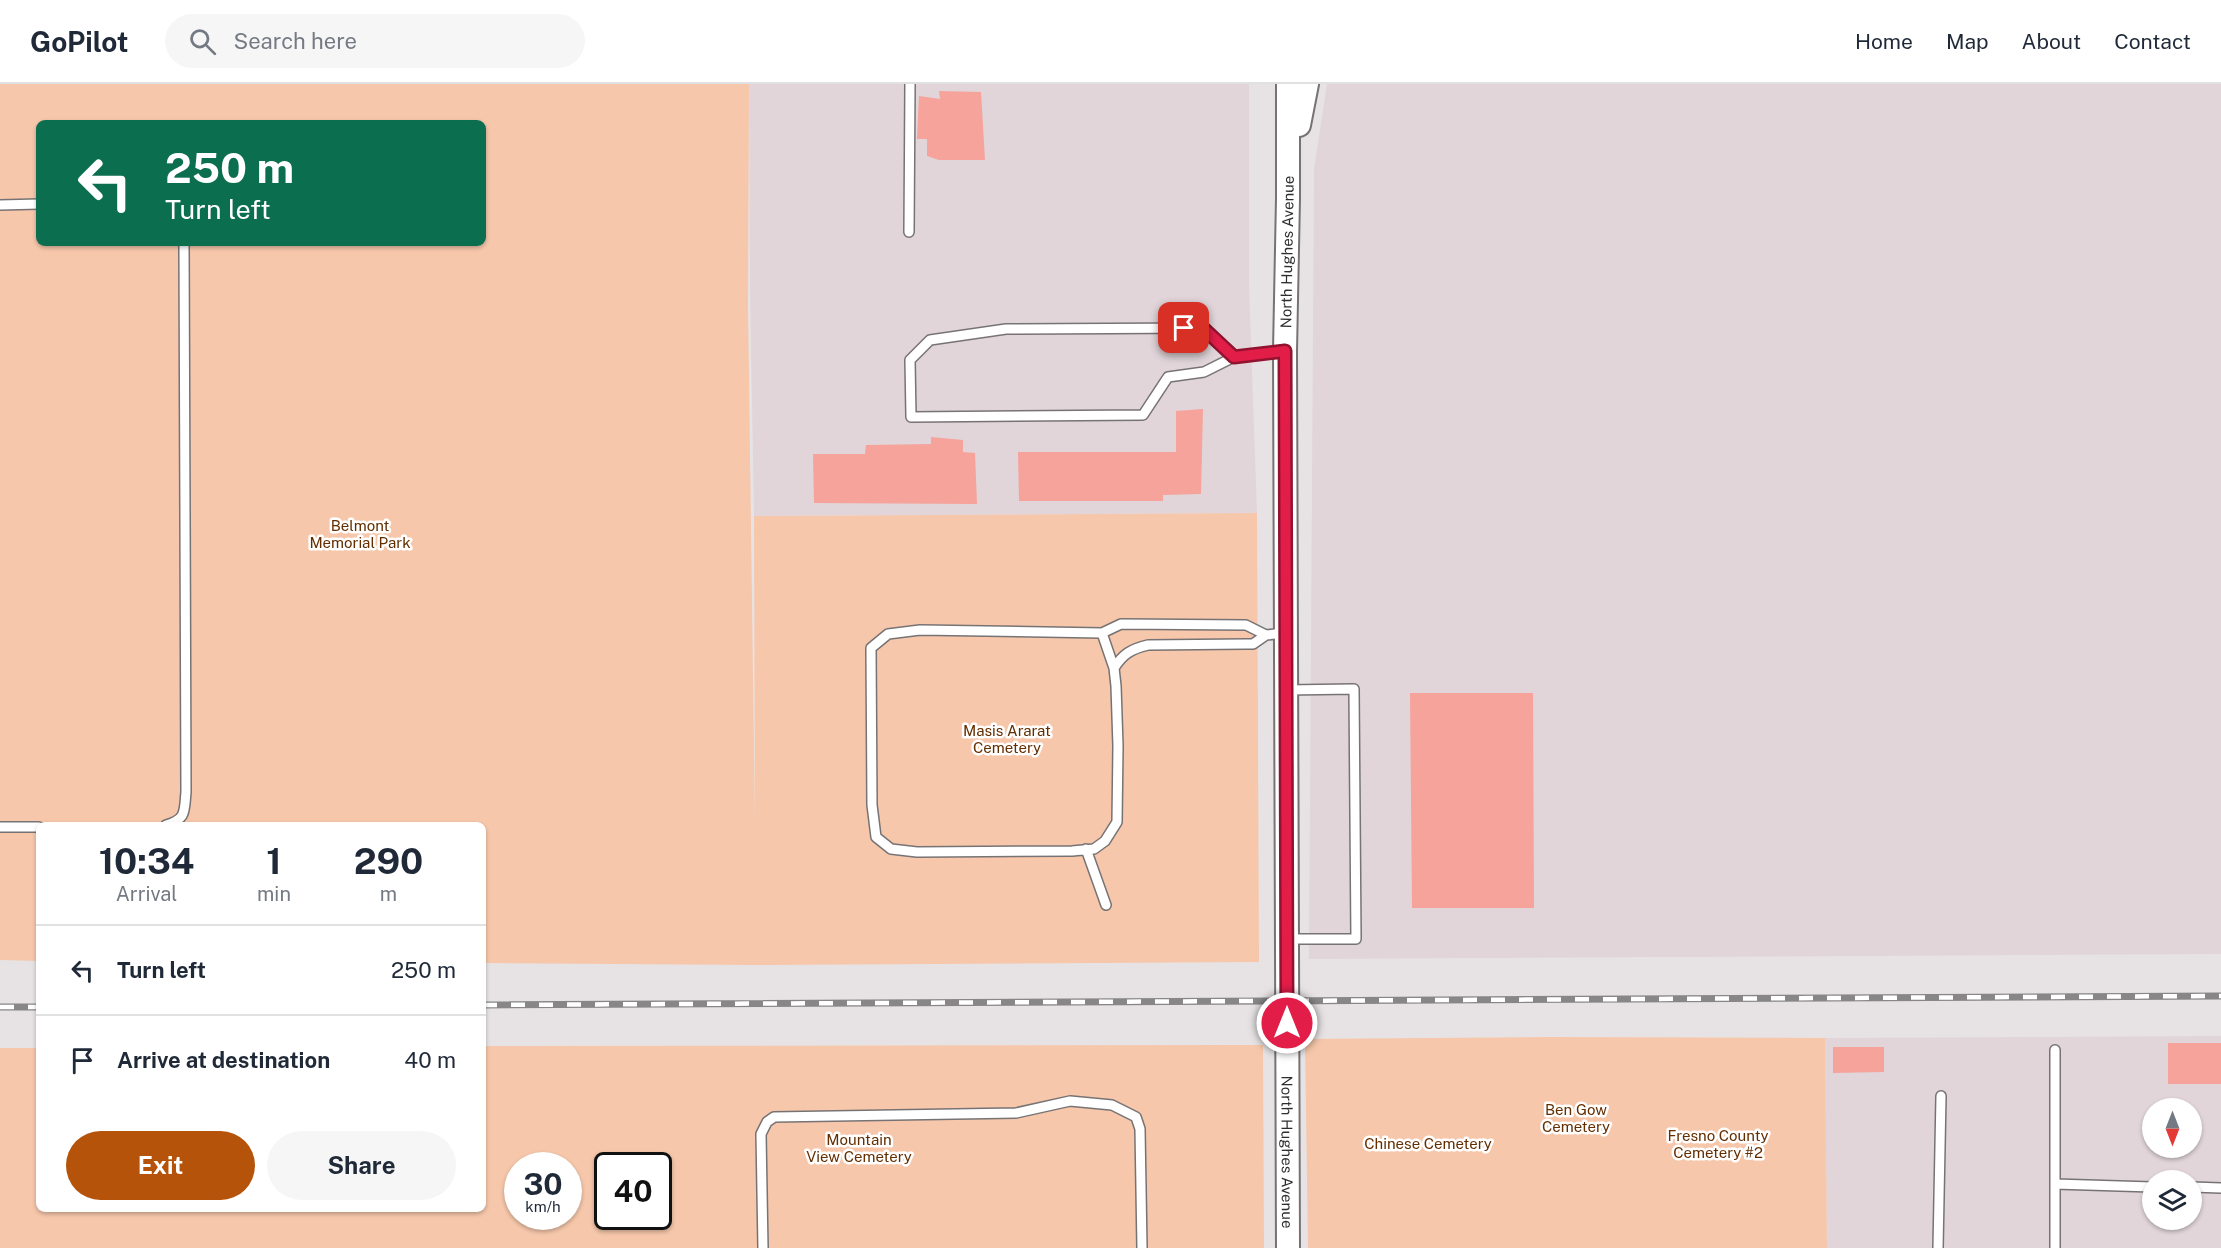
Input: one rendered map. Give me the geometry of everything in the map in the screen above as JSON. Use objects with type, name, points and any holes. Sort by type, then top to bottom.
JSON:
[{"type":"street","name":"North Hughes Avenue","points":[[1288,84],[1285,351],[1276,634],[1286,690],[1288,1248]]},
{"type":"street","points":[[1288,198],[1307,84]]},
{"type":"lane","points":[[909,232],[910,84]]},
{"type":"lane","points":[[0,205],[36,204]]},
{"type":"lane","points":[[178,822],[184,813],[186,792],[184,246]]},
{"type":"lane","points":[[1234,357],[1203,328],[1006,329],[930,340],[910,360],[911,417],[1143,416],[1168,377],[1204,372],[1234,357],[1285,351]]},
{"type":"lane","points":[[1102,633],[1116,686],[1118,746],[1117,822],[1105,841],[1094,849],[1004,853],[917,852],[891,849],[876,837],[872,806],[871,648],[888,634],[920,630],[1102,633],[1121,624],[1246,625],[1276,634]]},
{"type":"lane","points":[[1113,668],[1122,656],[1134,648],[1148,645],[1253,644],[1276,634]]},
{"type":"lane","points":[[1286,690],[1354,689],[1356,939],[1287,939]]},
{"type":"lane","points":[[0,827],[36,827]]},
{"type":"lane","points":[[1086,849],[1106,905]]},
{"type":"lane","points":[[2055,1050],[2055,1248]]},
{"type":"lane","points":[[1938,1248],[1941,1096]]},
{"type":"lane","points":[[763,1248],[761,1134],[767,1122],[774,1118],[1016,1113],[1070,1101],[1112,1105],[1136,1117],[1140,1129],[1142,1248]]},
{"type":"lane","points":[[2055,1185],[2142,1187]]},
{"type":"lane","points":[[2202,1188],[2221,1188]]},
{"type":"shaded area","points":[[749,84],[1249,84],[1249,285],[1257,513],[754,516]]},
{"type":"shaded area","points":[[1327,84],[2221,84],[2221,954],[1309,959],[1314,169]]},
{"type":"shaded area","points":[[2221,1036],[2221,1248],[1827,1248],[1825,1038]]},
{"type":"green space","name":"Belmont Memorial Park","points":[[0,84],[749,84],[748,305],[755,825],[754,516],[1257,513],[1259,962],[756,965],[486,963],[486,822],[36,822],[36,961],[0,960]]},
{"type":"green space","points":[[1825,1038],[1827,1248],[1308,1248],[1305,1039]]},
{"type":"green space","name":"Mountain View Cemetery","points":[[1263,1045],[1264,1248],[0,1248],[0,1048],[36,1048],[36,1212],[486,1212],[486,1046]]},
{"type":"building","points":[[939,91],[981,92],[985,160],[939,160],[927,156],[927,139],[917,139],[919,96],[940,99]]},
{"type":"building","points":[[1203,409],[1201,494],[1163,495],[1163,501],[1019,501],[1018,452],[1176,452],[1176,411]]},
{"type":"building","points":[[931,437],[963,440],[963,452],[975,453],[977,504],[814,503],[813,454],[865,454],[866,445],[931,444]]},
{"type":"building","points":[[1410,693],[1533,693],[1534,908],[1412,908]]},
{"type":"building","points":[[2168,1043],[2221,1043],[2221,1084],[2168,1084]]},
{"type":"building","points":[[1833,1047],[1884,1047],[1884,1072],[1833,1073]]},
{"type":"railway","points":[[486,1005],[2221,996]]},
{"type":"railway","points":[[0,1007],[36,1007]]},
{"type":"route","points":[[1184,328],[1203,328],[1234,357],[1285,351],[1287,1023]]},
{"type":"park label","name":"Masis Ararat Cemetery","points":[[1007,738]]},
{"type":"park label","name":"Ben Gow Cemetery","points":[[1576,1118]]},
{"type":"park label","name":"Chinese Cemetery","points":[[1428,1143]]},
{"type":"park label","name":"Fresno County Cemetery #2","points":[[1718,1144]]}]
